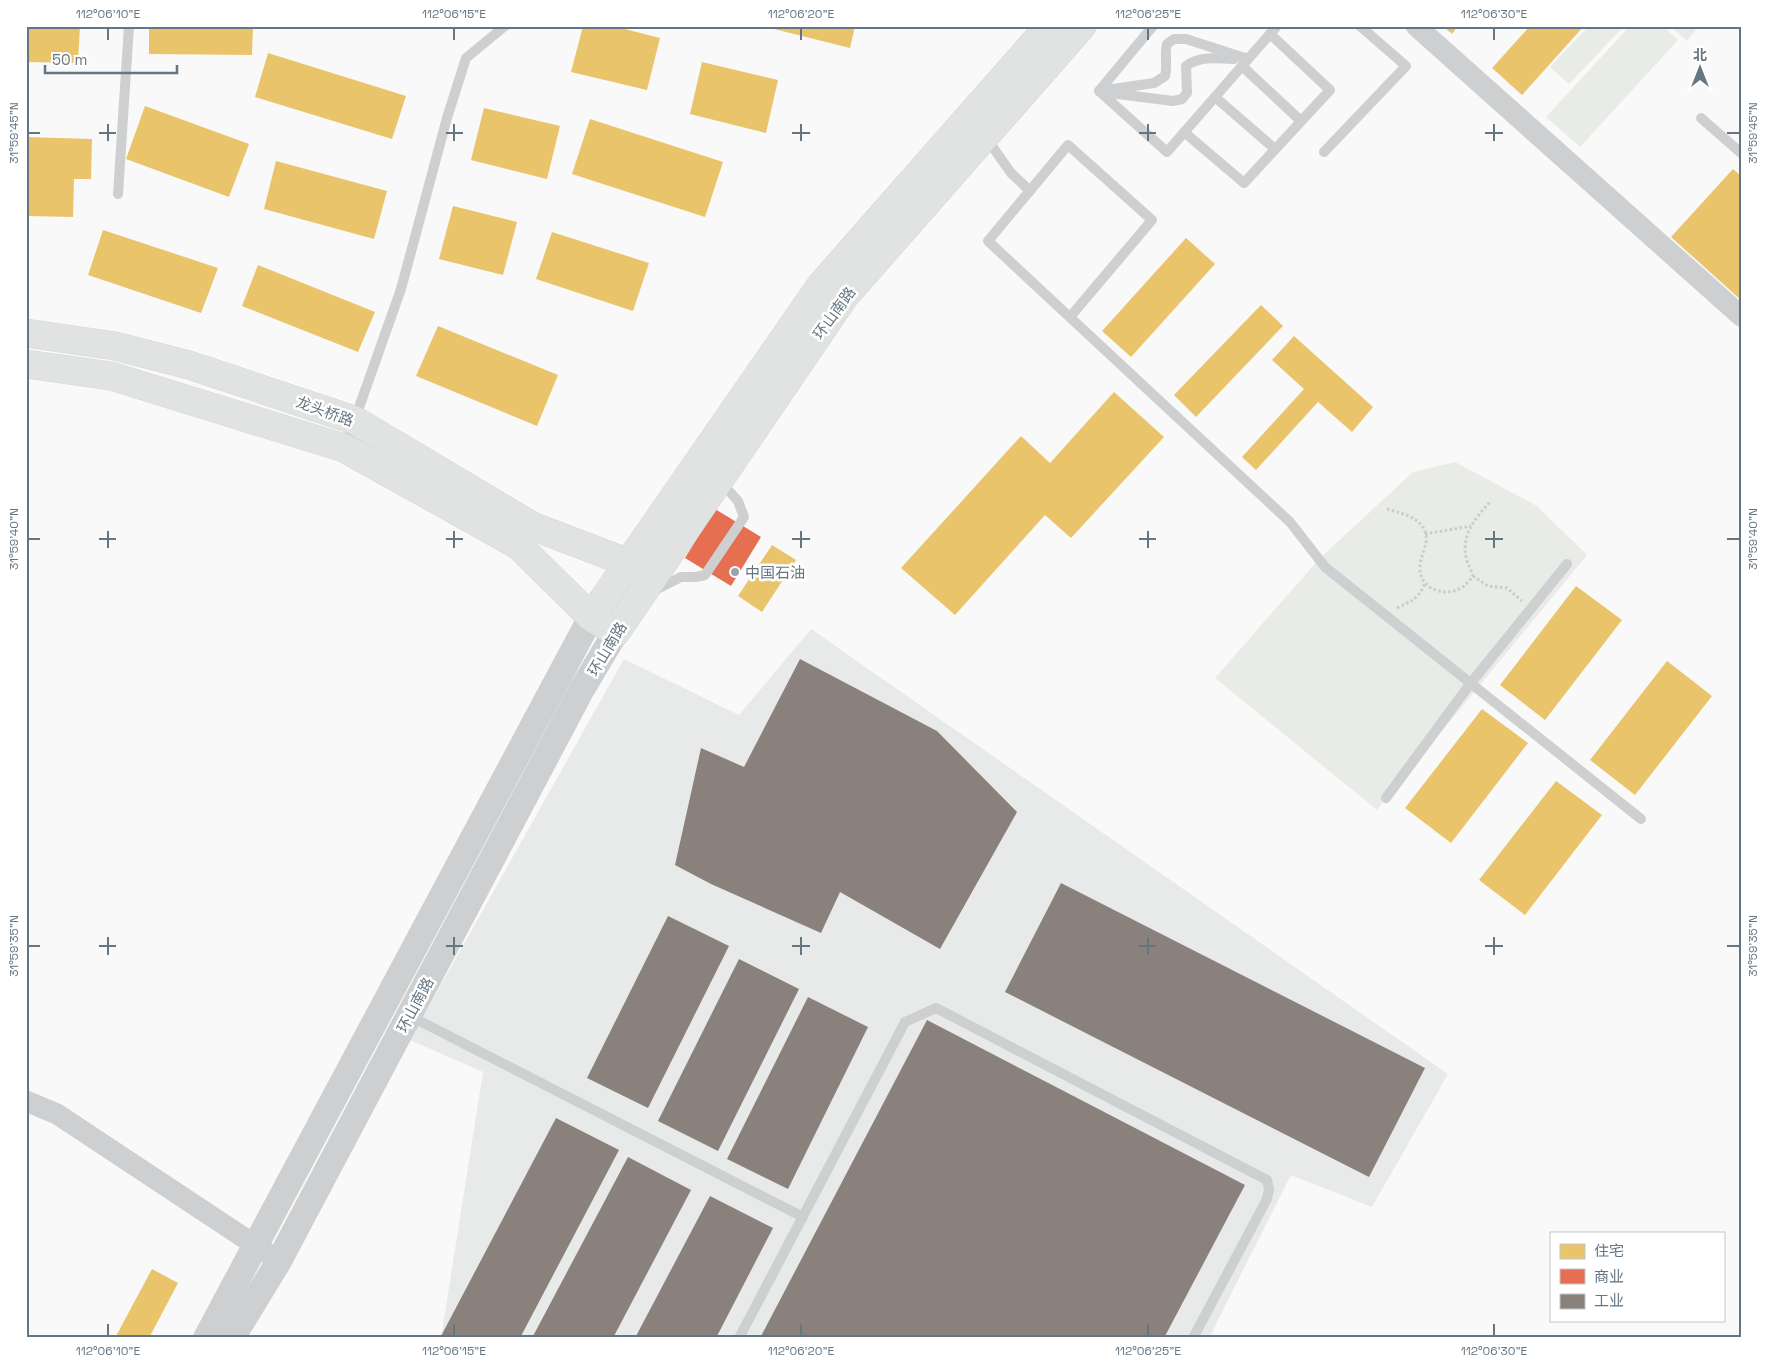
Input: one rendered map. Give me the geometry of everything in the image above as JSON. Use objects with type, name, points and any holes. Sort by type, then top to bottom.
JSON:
[{"type":"main road","name":"环山南路","points":[[591,617],[821,285],[1049,26]]},
{"type":"main road","name":"环山南路","points":[[616,632],[844,297],[1082,26]]},
{"type":"main road","name":"龙头桥路","points":[[26,333],[124,348],[189,365],[354,420],[532,526],[629,563],[654,576]]},
{"type":"main road","name":"龙头桥路","points":[[26,364],[111,376],[344,448],[518,545],[591,617],[616,632]]},
{"type":"street","points":[[1416,26],[1741,316]]},
{"type":"street","name":"环山南路","points":[[216,1336],[256,1245],[591,617]]},
{"type":"street","name":"环山南路","points":[[216,1336],[279,1261],[582,689],[616,632]]},
{"type":"street","points":[[26,1101],[57,1114],[279,1261]]},
{"type":"lane","points":[[118,194],[129,26]]},
{"type":"lane","points":[[344,448],[401,289],[447,118],[466,58],[505,26]]},
{"type":"lane","points":[[1099,91],[1153,26]]},
{"type":"lane","points":[[1324,152],[1406,66],[1360,26]]},
{"type":"lane","points":[[1099,91],[1167,152],[1184,132],[1245,63],[1272,29],[1330,90],[1244,183],[1184,132]]},
{"type":"lane","points":[[1099,91],[1154,83],[1165,76],[1167,68],[1165,51],[1167,44],[1174,39],[1186,39],[1245,63],[1301,120]]},
{"type":"lane","points":[[1099,91],[1173,102],[1182,99],[1187,93],[1186,66],[1194,61],[1213,58],[1245,63]]},
{"type":"lane","points":[[1215,97],[1275,149]]},
{"type":"lane","points":[[1701,118],[1741,153]]},
{"type":"lane","points":[[985,136],[1012,173],[1030,191]]},
{"type":"lane","points":[[1070,317],[1152,220],[1068,144],[988,241],[1290,522],[1325,567],[1641,819]]},
{"type":"lane","points":[[638,599],[681,577],[705,575],[744,517],[738,501],[719,481]]},
{"type":"lane","points":[[1386,798],[1470,684],[1567,564]]},
{"type":"lane","points":[[739,1338],[905,1022],[936,1008],[1267,1180],[1269,1189],[1267,1199],[1193,1338]]},
{"type":"lane","points":[[410,1015],[803,1218]]},
{"type":"path","points":[[1491,501],[1477,516],[1471,526],[1465,542],[1466,558],[1473,576],[1488,586],[1507,588],[1530,609]]},
{"type":"path","points":[[1387,508],[1412,517],[1424,529],[1426,541],[1420,567],[1422,580],[1429,587],[1439,591],[1458,590],[1465,586],[1473,576]]},
{"type":"path","points":[[1425,534],[1471,526]]},
{"type":"path","points":[[1381,612],[1394,609],[1415,599],[1421,594],[1425,583]]},
{"type":"shaded area","points":[[1589,26],[1624,26],[1569,84],[1550,67]]},
{"type":"shaded area","points":[[1630,26],[1663,26],[1678,40],[1580,147],[1546,117]]},
{"type":"shaded area","points":[[1670,26],[1699,26],[1687,41]]},
{"type":"shaded area","points":[[1455,462],[1537,506],[1587,555],[1377,810],[1215,678],[1319,559],[1413,472]]},
{"type":"shaded area","points":[[811,629],[1448,1074],[1372,1207],[1291,1175],[1209,1338],[441,1338],[483,1072],[410,1040],[624,659],[739,715]]},
{"type":"building: 住宅","points":[[26,26],[80,26],[78,63],[26,62]]},
{"type":"building: 住宅","points":[[149,26],[253,26],[252,55],[149,54]]},
{"type":"building: 住宅","points":[[583,26],[613,26],[660,38],[647,90],[571,72]]},
{"type":"building: 住宅","points":[[775,26],[855,26],[850,48],[774,29]]},
{"type":"building: 住宅","points":[[1443,26],[1458,26],[1452,34]]},
{"type":"building: 住宅","points":[[1530,26],[1584,26],[1522,95],[1492,68]]},
{"type":"building: 住宅","points":[[268,53],[406,96],[392,139],[255,97]]},
{"type":"building: 住宅","points":[[702,62],[778,80],[766,133],[690,114]]},
{"type":"building: 住宅","points":[[145,106],[249,144],[229,197],[126,159]]},
{"type":"building: 住宅","points":[[484,108],[560,126],[547,179],[471,160]]},
{"type":"building: 住宅","points":[[590,119],[723,162],[705,217],[572,174]]},
{"type":"building: 住宅","points":[[26,137],[92,139],[91,179],[74,179],[73,217],[26,216]]},
{"type":"building: 住宅","points":[[276,161],[387,191],[374,239],[264,209]]},
{"type":"building: 住宅","points":[[1733,169],[1741,176],[1741,300],[1671,237]]},
{"type":"building: 住宅","points":[[453,206],[517,222],[503,275],[439,259]]},
{"type":"building: 住宅","points":[[103,230],[218,268],[201,313],[88,275]]},
{"type":"building: 住宅","points":[[552,232],[649,263],[633,311],[536,279]]},
{"type":"building: 住宅","points":[[1186,238],[1215,264],[1131,357],[1102,331]]},
{"type":"building: 住宅","points":[[258,265],[375,312],[358,352],[242,306]]},
{"type":"building: 住宅","points":[[1261,305],[1283,326],[1196,417],[1174,395]]},
{"type":"building: 住宅","points":[[438,326],[558,375],[537,426],[416,376]]},
{"type":"building: 住宅","points":[[1294,336],[1373,407],[1352,432],[1318,402],[1256,470],[1242,457],[1304,389],[1272,360]]},
{"type":"building: 住宅","points":[[1114,392],[1164,437],[1071,538],[1045,515],[955,615],[901,568],[1021,436],[1050,463]]},
{"type":"building: 住宅","points":[[772,545],[796,560],[762,612],[738,596]]},
{"type":"building: 住宅","points":[[1576,586],[1622,620],[1545,720],[1500,685]]},
{"type":"building: 住宅","points":[[1667,661],[1712,696],[1635,795],[1590,760]]},
{"type":"building: 住宅","points":[[1482,709],[1528,743],[1451,843],[1405,808]]},
{"type":"building: 住宅","points":[[1556,781],[1602,815],[1525,915],[1479,880]]},
{"type":"building: 住宅","points":[[152,1269],[178,1283],[149,1338],[115,1338]]},
{"type":"building: 商业","points":[[715,509],[761,537],[731,586],[685,558]]},
{"type":"building: 工业","points":[[800,659],[937,731],[1017,812],[940,949],[840,892],[821,933],[711,884],[675,865],[701,748],[744,767]]},
{"type":"building: 工业","points":[[1061,883],[1425,1068],[1369,1177],[1005,992]]},
{"type":"building: 工业","points":[[668,916],[729,946],[648,1108],[587,1078]]},
{"type":"building: 工业","points":[[739,959],[799,989],[718,1151],[658,1121]]},
{"type":"building: 工业","points":[[808,997],[868,1027],[788,1189],[727,1159]]},
{"type":"building: 工业","points":[[927,1020],[1245,1185],[1164,1338],[760,1338]]},
{"type":"building: 工业","points":[[556,1118],[619,1150],[520,1338],[440,1338]]},
{"type":"building: 工业","points":[[628,1157],[691,1190],[613,1338],[532,1338]]},
{"type":"building: 工业","points":[[710,1196],[773,1228],[716,1338],[635,1338]]},
{"type":"place","name":"中国石油","points":[[735,572]]}]
